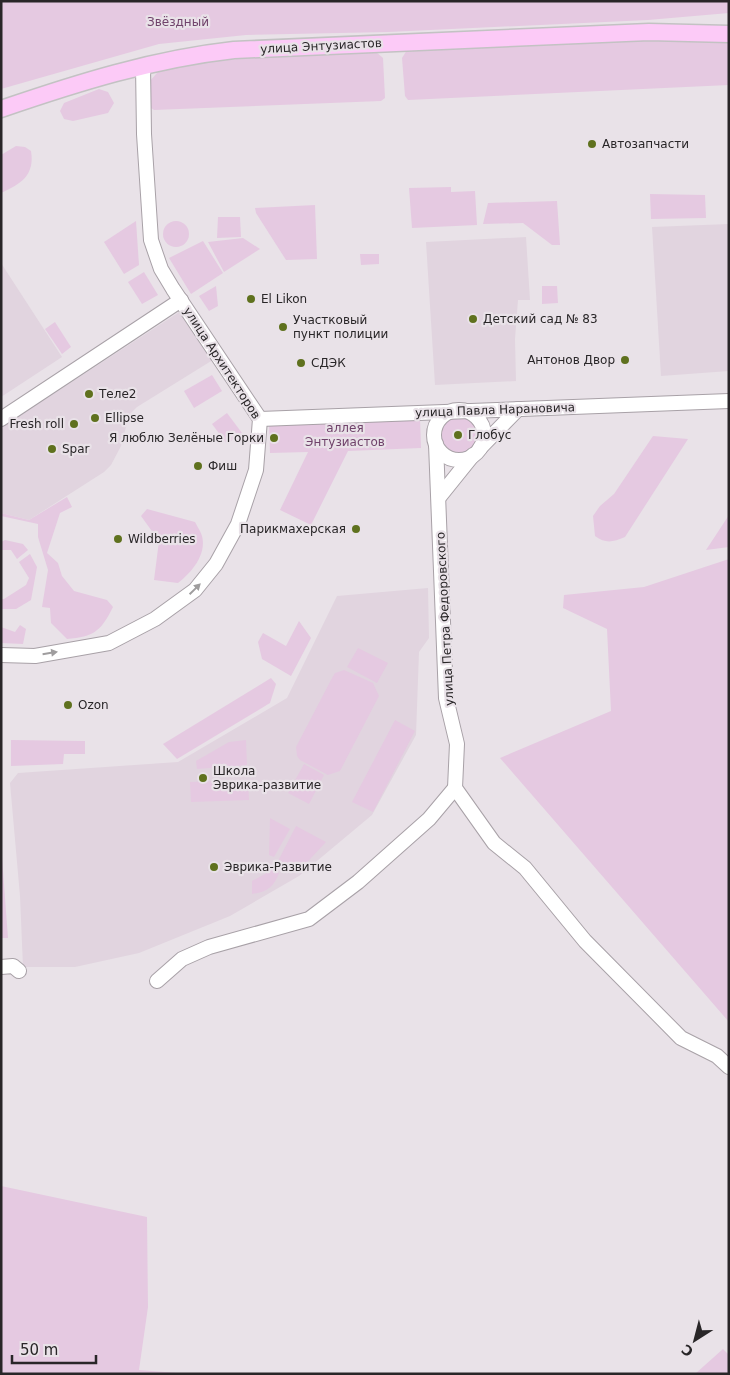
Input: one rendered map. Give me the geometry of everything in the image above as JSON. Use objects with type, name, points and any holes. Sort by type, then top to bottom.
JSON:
[{"type":"main road","name":"улица Энтузиастов","points":[[649,32],[729,23]]},
{"type":"main road","name":"улица Энтузиастов","points":[[1,110],[84,81],[170,59],[234,50],[649,32],[729,34]]},
{"type":"street","name":"улица Архитекторов","points":[[1,655],[35,656],[110,643],[155,620],[195,590],[216,564],[238,524],[256,470],[260,419],[161,269],[151,240],[144,134],[143,66]]},
{"type":"street","name":"улица Архитекторов","points":[[1,419],[181,300]]},
{"type":"street","name":"улица Павла Нарановича","points":[[260,419],[729,401]]},
{"type":"street","points":[[440,496],[476,452],[518,409]]},
{"type":"street","points":[[436,411],[436,427],[436,444],[442,453],[452,458],[463,459],[476,452],[484,437],[480,422],[471,413],[457,410],[442,417],[436,427]]},
{"type":"street","name":"улица Петра Федоровского","points":[[436,444],[440,496],[440,571],[446,698],[457,744],[455,788]]},
{"type":"street","points":[[157,980],[182,959],[209,947],[309,919],[358,882],[429,819],[455,788],[494,843],[525,868],[585,941],[681,1038],[717,1056],[729,1067]]},
{"type":"street","points":[[1,967],[13,966],[18,971]]},
{"type":"shaded area","points":[[729,224],[729,371],[661,376],[652,227]]},
{"type":"shaded area","name":"Детский сад № 83","points":[[526,237],[530,300],[518,300],[515,339],[516,381],[435,385],[426,242]]},
{"type":"shaded area","points":[[1,263],[62,357],[1,397]]},
{"type":"shaded area","points":[[184,309],[216,358],[137,407],[129,415],[121,446],[111,465],[104,472],[29,520],[1,513],[1,428]]},
{"type":"shaded area","name":"Школа Эврика-развитие","points":[[428,588],[429,638],[419,652],[416,735],[372,815],[299,876],[230,916],[139,953],[75,967],[23,967],[20,896],[10,783],[18,773],[178,762],[287,698],[337,596]]},
{"type":"green space","name":"Звёздный","points":[[1,1],[729,1],[729,13],[648,20],[388,32],[246,35],[159,44],[1,89]]},
{"type":"green space","points":[[593,41],[729,41],[729,85],[408,100],[405,96],[402,58],[407,50]]},
{"type":"green space","points":[[375,51],[383,58],[385,98],[381,101],[154,110],[151,108],[150,81],[162,67],[266,56]]},
{"type":"green space","points":[[99,89],[108,92],[114,103],[108,113],[73,121],[64,119],[60,111],[64,103]]},
{"type":"green space","points":[[16,146],[25,147],[31,151],[31,166],[25,178],[1,193],[1,155]]},
{"type":"green space","points":[[451,187],[451,192],[475,191],[477,225],[412,228],[409,188]]},
{"type":"green space","points":[[650,194],[705,195],[706,218],[651,219]]},
{"type":"green space","points":[[557,201],[560,245],[552,245],[523,223],[483,224],[488,203]]},
{"type":"green space","points":[[315,205],[317,259],[286,260],[256,213],[255,208]]},
{"type":"green space","points":[[218,217],[240,217],[241,237],[217,238]]},
{"type":"green space","points":[[136,221],[139,265],[124,274],[104,242]]},
{"type":"green space","points":[[176,221],[185,225],[189,234],[185,243],[176,247],[167,243],[163,234],[167,225]]},
{"type":"green space","points":[[243,238],[260,249],[224,272],[208,242]]},
{"type":"green space","points":[[203,241],[223,273],[191,294],[169,258]]},
{"type":"green space","points":[[360,254],[379,254],[379,264],[361,265]]},
{"type":"green space","points":[[144,272],[158,295],[142,304],[128,282]]},
{"type":"green space","points":[[216,286],[218,306],[209,311],[199,296]]},
{"type":"green space","points":[[542,286],[557,286],[558,303],[542,304]]},
{"type":"green space","points":[[55,322],[71,347],[62,354],[45,329]]},
{"type":"green space","points":[[212,375],[222,391],[194,408],[184,391]]},
{"type":"green space","points":[[227,413],[242,433],[227,444],[212,424]]},
{"type":"green space","points":[[459,416],[466,417],[472,422],[477,428],[477,442],[472,448],[466,453],[459,454],[452,453],[446,448],[441,442],[440,435],[441,428],[446,422],[452,417]]},
{"type":"green space","name":"аллея Энтузиастов","points":[[420,417],[421,448],[348,451],[311,525],[280,510],[308,452],[270,453],[269,422]]},
{"type":"green space","points":[[653,436],[688,439],[625,537],[610,541],[599,539],[595,536],[593,516],[600,506],[614,494]]},
{"type":"green space","points":[[67,497],[72,507],[60,513],[47,553],[58,563],[62,576],[74,591],[107,600],[113,607],[105,622],[96,631],[84,637],[67,639],[51,623],[50,608],[42,607],[48,570],[38,537],[38,524],[1,516],[1,513],[29,520]]},
{"type":"green space","points":[[147,509],[195,522],[201,534],[203,543],[200,557],[193,569],[178,583],[154,580],[159,541],[141,516]]},
{"type":"green space","points":[[729,515],[729,547],[706,550]]},
{"type":"green space","points":[[5,540],[23,544],[28,550],[17,559],[11,550],[1,550],[1,542]]},
{"type":"green space","points":[[30,554],[37,567],[31,600],[16,609],[1,609],[1,599],[26,585],[29,578],[19,562]]},
{"type":"green space","points":[[729,559],[729,1022],[500,758],[611,711],[607,629],[563,608],[564,595],[644,587]]},
{"type":"green space","points":[[299,621],[311,638],[291,676],[262,659],[258,642],[263,633],[286,646]]},
{"type":"green space","points":[[20,625],[26,629],[23,644],[1,643],[1,627],[15,632]]},
{"type":"green space","points":[[358,648],[388,663],[377,683],[347,667]]},
{"type":"green space","points":[[344,670],[373,683],[379,696],[340,771],[328,775],[300,760],[297,756],[296,747],[335,673]]},
{"type":"green space","points":[[271,678],[276,684],[270,703],[177,759],[163,744]]},
{"type":"green space","points":[[395,720],[415,731],[373,812],[352,802]]},
{"type":"green space","points":[[11,740],[85,741],[85,754],[64,754],[63,764],[11,766]]},
{"type":"green space","points":[[246,740],[247,765],[197,769],[196,761],[229,742]]},
{"type":"green space","points":[[304,764],[324,775],[309,804],[288,793]]},
{"type":"green space","points":[[248,780],[249,800],[191,802],[190,782]]},
{"type":"green space","points":[[270,818],[290,829],[274,857],[269,855]]},
{"type":"green space","points":[[296,826],[326,842],[297,873],[277,863]]},
{"type":"green space","points":[[1,844],[8,938],[1,938]]},
{"type":"green space","points":[[267,868],[279,873],[275,882],[266,890],[252,894],[252,881],[265,874]]},
{"type":"green space","points":[[1,1186],[147,1217],[148,1307],[139,1370],[190,1374],[1,1374]]},
{"type":"green space","points":[[723,1349],[729,1355],[729,1374],[695,1374]]},
{"type":"place","name":"Автозапчасти","points":[[592,144]]},
{"type":"place","name":"El Likon","points":[[251,299]]},
{"type":"place","name":"Детский сад № 83","points":[[473,319]]},
{"type":"place","name":"Участковый пункт полиции","points":[[283,327]]},
{"type":"place","name":"Антонов Двор","points":[[625,360]]},
{"type":"place","name":"СДЭК","points":[[301,363]]},
{"type":"place","name":"Теле2","points":[[89,394]]},
{"type":"place","name":"Ellipse","points":[[95,418]]},
{"type":"place","name":"Fresh roll","points":[[74,424]]},
{"type":"place","name":"Глобус","points":[[458,435]]},
{"type":"place","name":"Я люблю Зелёные Горки","points":[[274,438]]},
{"type":"place","name":"Spar","points":[[52,449]]},
{"type":"place","name":"Фиш","points":[[198,466]]},
{"type":"place","name":"Парикмахерская","points":[[356,529]]},
{"type":"place","name":"Wildberries","points":[[118,539]]},
{"type":"place","name":"Ozon","points":[[68,705]]},
{"type":"place","name":"Школа Эврика-развитие","points":[[203,778]]},
{"type":"place","name":"Эврика-Развитие","points":[[214,867]]}]
